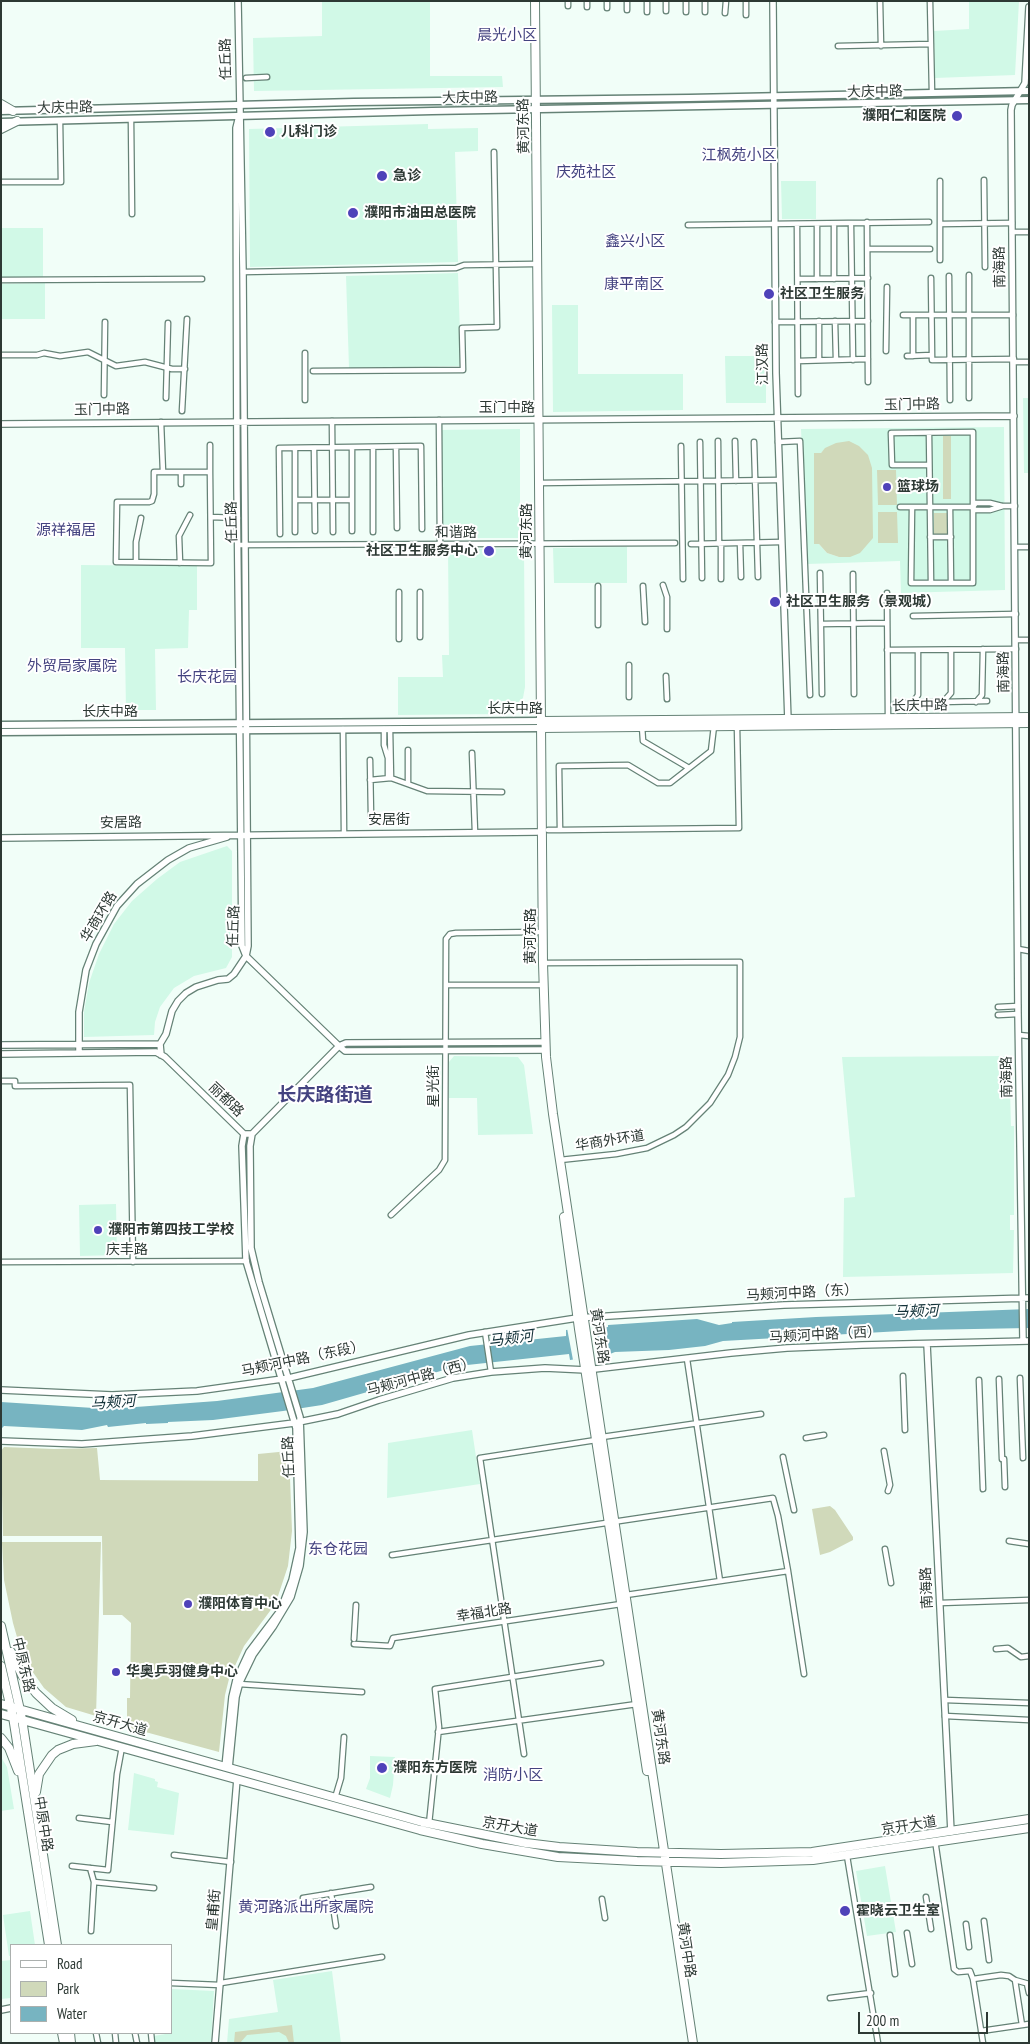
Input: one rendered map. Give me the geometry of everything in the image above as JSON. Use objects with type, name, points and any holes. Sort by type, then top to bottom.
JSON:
[{"type":"main road","name":"黄河东路","points":[[530,1],[534,100]]},
{"type":"main road","name":"黄河东路","points":[[535,1],[536,420],[543,1046],[582,1328],[612,1522],[626,1595],[663,1862]]},
{"type":"main road","name":"大庆中路","points":[[1,111],[1029,91]]},
{"type":"main road","name":"大庆中路","points":[[1,122],[1029,100]]},
{"type":"main road","points":[[1,104],[13,111]]},
{"type":"main road","name":"黄河东路","points":[[534,110],[533,264],[539,482],[537,544]]},
{"type":"main road","points":[[1,129],[17,122]]},
{"type":"main road","name":"长庆中路","points":[[1,725],[539,725],[1017,720],[1029,717]]},
{"type":"main road","name":"长庆中路","points":[[642,724],[737,726],[788,722],[888,719],[1017,720],[1029,723]]},
{"type":"main road","name":"黄河东路","points":[[539,725],[538,932],[543,1046],[581,1318]]},
{"type":"main road","name":"长庆中路","points":[[1,732],[244,726],[387,729],[539,725]]},
{"type":"main road","name":"黄河东路","points":[[612,1522],[621,1604],[662,1852]]},
{"type":"main road","points":[[2,1630],[19,1669],[36,1693],[64,1716],[96,1731]]},
{"type":"main road","name":"中原东路","points":[[2,1630],[20,1709]]},
{"type":"main road","name":"中原东路","points":[[1,1666],[11,1706]]},
{"type":"main road","name":"京开大道","points":[[1,1704],[428,1824],[559,1847],[753,1854],[812,1852],[1029,1819]]},
{"type":"main road","name":"中原中路","points":[[11,1706],[57,1944]]},
{"type":"main road","name":"中原中路","points":[[20,1709],[49,1944]]},
{"type":"main road","name":"京开大道","points":[[1,1714],[100,1740],[410,1828],[482,1844],[558,1857],[663,1862],[753,1863],[813,1860],[1029,1828]]},
{"type":"main road","points":[[1,1738],[13,1757],[32,1809]]},
{"type":"main road","points":[[32,1809],[39,1774],[52,1755],[74,1744],[100,1740]]},
{"type":"main road","name":"黄河中路","points":[[663,1862],[688,2043]]},
{"type":"main road","name":"黄河中路","points":[[663,1862],[693,2043]]},
{"type":"street","name":"任丘路","points":[[238,1],[239,116],[242,128],[244,272],[238,518],[241,545]]},
{"type":"street","points":[[587,1],[587,8]]},
{"type":"street","points":[[606,8],[607,1]]},
{"type":"street","points":[[627,1],[627,10]]},
{"type":"street","points":[[647,1],[647,12]]},
{"type":"street","points":[[666,1],[666,11]]},
{"type":"street","points":[[686,1],[686,12]]},
{"type":"street","points":[[705,1],[705,12]]},
{"type":"street","points":[[725,13],[726,1]]},
{"type":"street","points":[[746,1],[746,15]]},
{"type":"street","name":"江汉路","points":[[774,1],[777,419],[788,722]]},
{"type":"street","points":[[880,1],[881,46]]},
{"type":"street","points":[[930,1],[932,93]]},
{"type":"street","name":"南海路","points":[[1026,1341],[1023,1332],[1022,1301],[1018,1035],[1012,105],[1016,101],[1024,83],[1029,7]]},
{"type":"street","points":[[838,46],[931,44]]},
{"type":"street","points":[[246,78],[267,78]]},
{"type":"street","name":"任丘路","points":[[239,116],[236,128],[244,834],[248,946],[246,956]]},
{"type":"street","points":[[131,119],[132,214]]},
{"type":"street","points":[[1,182],[61,182],[60,120]]},
{"type":"street","points":[[313,371],[463,370],[462,328],[497,327],[494,152]]},
{"type":"street","points":[[984,180],[985,267]]},
{"type":"street","points":[[940,181],[940,260]]},
{"type":"street","points":[[868,222],[868,382]]},
{"type":"street","points":[[688,225],[929,222]]},
{"type":"street","points":[[940,224],[1012,223]]},
{"type":"street","points":[[797,226],[798,394]]},
{"type":"street","points":[[817,226],[817,279]]},
{"type":"street","points":[[834,226],[834,278]]},
{"type":"street","points":[[851,226],[853,360]]},
{"type":"street","points":[[1012,232],[1029,232]]},
{"type":"street","points":[[868,249],[930,249]]},
{"type":"street","points":[[244,272],[456,268],[464,265],[533,264]]},
{"type":"street","points":[[969,275],[970,398]]},
{"type":"street","points":[[949,276],[950,400]]},
{"type":"street","points":[[798,279],[868,278]]},
{"type":"street","points":[[931,278],[932,360],[969,359],[1029,362]]},
{"type":"street","points":[[1,280],[202,279]]},
{"type":"street","points":[[886,287],[886,351]]},
{"type":"street","points":[[903,315],[1014,315]]},
{"type":"street","points":[[913,315],[910,356],[932,355]]},
{"type":"street","points":[[182,410],[187,319]]},
{"type":"street","points":[[819,321],[819,360]]},
{"type":"street","points":[[835,321],[836,360]]},
{"type":"street","points":[[776,322],[868,321]]},
{"type":"street","points":[[104,395],[105,322]]},
{"type":"street","points":[[166,398],[168,323]]},
{"type":"street","points":[[1,355],[38,355],[44,353],[60,356],[88,352],[116,366],[145,362],[185,369]]},
{"type":"street","points":[[305,353],[305,400]]},
{"type":"street","points":[[798,361],[868,359]]},
{"type":"street","name":"玉门中路","points":[[1,424],[1014,416]]},
{"type":"street","points":[[439,420],[440,544]]},
{"type":"street","points":[[332,421],[334,532]]},
{"type":"street","points":[[161,422],[163,472]]},
{"type":"street","points":[[912,508],[911,584],[973,583],[973,432],[892,433],[892,466],[930,465]]},
{"type":"street","points":[[929,433],[931,583]]},
{"type":"street","points":[[718,441],[721,579]]},
{"type":"street","points":[[735,441],[736,481]]},
{"type":"street","points":[[778,442],[800,441],[810,695]]},
{"type":"street","points":[[700,442],[702,578]]},
{"type":"street","points":[[754,442],[758,577]]},
{"type":"street","points":[[210,446],[210,472],[210,517],[210,563],[116,562],[117,502],[152,501],[154,494],[154,472],[210,472]]},
{"type":"street","points":[[280,534],[279,448],[421,446],[422,529]]},
{"type":"street","points":[[682,446],[683,579]]},
{"type":"street","points":[[352,447],[352,531]]},
{"type":"street","points":[[373,532],[374,447]]},
{"type":"street","points":[[396,447],[397,528]]},
{"type":"street","points":[[295,448],[296,532]]},
{"type":"street","points":[[314,448],[315,530]]},
{"type":"street","points":[[181,472],[181,484]]},
{"type":"street","points":[[539,482],[779,480]]},
{"type":"street","points":[[295,500],[352,500]]},
{"type":"street","points":[[900,508],[973,507],[975,510],[990,510],[1003,506],[1015,506]]},
{"type":"street","points":[[950,507],[951,582]]},
{"type":"street","points":[[180,563],[179,536],[190,515]]},
{"type":"street","points":[[210,517],[238,518]]},
{"type":"street","points":[[136,562],[136,542],[141,518]]},
{"type":"street","points":[[930,537],[951,537]]},
{"type":"street","points":[[691,544],[781,542]]},
{"type":"street","name":"和谐路","points":[[241,545],[675,543]]},
{"type":"street","points":[[740,543],[741,577]]},
{"type":"street","points":[[1015,547],[1029,547]]},
{"type":"street","points":[[820,573],[822,694]]},
{"type":"street","points":[[853,574],[854,694]]},
{"type":"street","points":[[663,585],[667,597],[667,629]]},
{"type":"street","points":[[598,586],[598,625]]},
{"type":"street","points":[[643,586],[644,622]]},
{"type":"street","points":[[398,592],[399,639]]},
{"type":"street","points":[[420,592],[420,637]]},
{"type":"street","points":[[887,594],[888,719]]},
{"type":"street","points":[[913,616],[1016,614]]},
{"type":"street","points":[[821,624],[887,623]]},
{"type":"street","points":[[1016,640],[1029,640]]},
{"type":"street","points":[[887,650],[1016,649]]},
{"type":"street","points":[[913,702],[918,695],[918,650]]},
{"type":"street","points":[[943,702],[951,693],[951,650]]},
{"type":"street","points":[[976,702],[982,695],[982,650]]},
{"type":"street","points":[[629,665],[629,697]]},
{"type":"street","points":[[666,676],[667,699]]},
{"type":"street","points":[[896,703],[987,701]]},
{"type":"street","points":[[642,724],[643,741],[689,768]]},
{"type":"street","points":[[560,830],[559,766],[628,765],[658,783],[667,784],[707,756],[711,751],[714,726]]},
{"type":"street","points":[[548,830],[739,828],[737,726]]},
{"type":"street","points":[[344,729],[344,833]]},
{"type":"street","points":[[387,729],[384,746],[388,758],[389,778]]},
{"type":"street","points":[[408,750],[408,784]]},
{"type":"street","points":[[472,753],[474,832]]},
{"type":"street","points":[[370,760],[371,816]]},
{"type":"street","points":[[370,780],[389,778],[427,791],[502,792]]},
{"type":"street","name":"安居街","points":[[244,834],[537,832]]},
{"type":"street","name":"安居路","points":[[1,838],[244,834]]},
{"type":"street","name":"华商环路","points":[[79,1053],[79,1012],[86,970],[96,944],[117,906],[137,884],[178,853],[207,842],[244,834]]},
{"type":"street","name":"星光街","points":[[391,1215],[444,1164],[446,939],[450,934],[538,932]]},
{"type":"street","points":[[1018,950],[1029,951]]},
{"type":"street","points":[[1,1054],[156,1052],[161,1054],[160,1044],[166,1034],[172,1011],[178,1001],[196,987],[212,981],[228,979],[234,974],[246,956],[345,1051],[445,1051],[543,1046]]},
{"type":"street","name":"华商外环道","points":[[543,964],[740,962],[740,1038],[728,1075],[710,1103],[686,1127],[668,1139],[647,1148],[616,1154],[560,1160]]},
{"type":"street","points":[[446,985],[539,985]]},
{"type":"street","points":[[998,1006],[1018,1006]]},
{"type":"street","points":[[998,1015],[1018,1014]]},
{"type":"street","points":[[1018,1035],[1029,1036]]},
{"type":"street","points":[[252,1134],[340,1046],[346,1043],[445,1042],[543,1046]]},
{"type":"street","points":[[1,1046],[160,1044]]},
{"type":"street","name":"丽都路","points":[[161,1054],[244,1134],[252,1134]]},
{"type":"street","points":[[1,1081],[15,1081],[15,1086],[130,1085],[133,1262]]},
{"type":"street","name":"任丘路","points":[[227,1767],[232,1697],[236,1680],[249,1652],[280,1611],[287,1595],[296,1566],[300,1532],[297,1420],[281,1379],[246,1261],[243,1166],[244,1134]]},
{"type":"street","name":"任丘路","points":[[227,1767],[239,1684],[253,1655],[283,1613],[291,1597],[300,1566],[304,1532],[297,1420],[291,1386],[253,1260],[250,1231],[250,1146],[252,1134]]},
{"type":"street","name":"庆丰路","points":[[1,1262],[253,1260]]},
{"type":"street","name":"马颊河中路（东）","points":[[581,1318],[784,1305],[1022,1301],[1029,1298]]},
{"type":"street","name":"马颊河中路（东段）","points":[[1,1390],[112,1395],[197,1391],[289,1378],[451,1338],[581,1318]]},
{"type":"street","points":[[485,1332],[490,1370]]},
{"type":"street","name":"马颊河中路（西）","points":[[1,1441],[82,1444],[192,1436],[338,1414],[453,1378],[490,1370],[544,1368],[589,1370],[731,1352],[787,1348],[1026,1341]]},
{"type":"street","name":"南海路","points":[[927,1344],[951,1832]]},
{"type":"street","points":[[687,1359],[720,1581]]},
{"type":"street","points":[[903,1376],[905,1430]]},
{"type":"street","points":[[1020,1378],[1023,1458]]},
{"type":"street","points":[[1000,1379],[1005,1487]]},
{"type":"street","points":[[979,1380],[983,1489]]},
{"type":"street","points":[[524,1754],[480,1458],[761,1414]]},
{"type":"street","points":[[806,1438],[824,1435]]},
{"type":"street","points":[[884,1450],[890,1485],[888,1491]]},
{"type":"street","points":[[784,1457],[794,1510]]},
{"type":"street","points":[[392,1554],[773,1498],[788,1571],[804,1674]]},
{"type":"street","points":[[1009,1541],[1029,1544]]},
{"type":"street","points":[[885,1549],[891,1583]]},
{"type":"street","points":[[626,1595],[788,1571]]},
{"type":"street","points":[[940,1603],[1029,1600]]},
{"type":"street","name":"幸福北路","points":[[356,1605],[354,1642],[385,1647],[390,1646],[393,1638],[621,1604]]},
{"type":"street","points":[[996,1649],[1008,1648],[1021,1656],[1029,1656]]},
{"type":"street","points":[[428,1824],[438,1732],[435,1689],[601,1663]]},
{"type":"street","points":[[239,1684],[362,1692]]},
{"type":"street","points":[[945,1700],[1029,1702]]},
{"type":"street","points":[[438,1732],[637,1704]]},
{"type":"street","points":[[945,1716],[1029,1720]]},
{"type":"street","points":[[335,1798],[342,1771],[344,1737]]},
{"type":"street","points":[[72,1866],[108,1870],[117,1774],[122,1747]]},
{"type":"street","name":"皇甫街","points":[[215,2043],[237,1780]]},
{"type":"street","points":[[79,1818],[112,1822]]},
{"type":"street","points":[[934,1834],[954,1969],[958,1972],[970,1971],[973,1979],[983,2043]]},
{"type":"street","points":[[174,1855],[231,1862]]},
{"type":"street","points":[[847,1856],[878,2043]]},
{"type":"street","points":[[90,1868],[94,1882],[91,1931]]},
{"type":"street","points":[[94,1882],[154,1888]]},
{"type":"street","points":[[303,1898],[371,1887]]},
{"type":"street","points":[[331,1893],[336,1926]]},
{"type":"street","points":[[926,1897],[931,1929]]},
{"type":"street","points":[[602,1899],[605,1918]]},
{"type":"street","points":[[984,1922],[990,1960]]},
{"type":"street","points":[[966,1924],[969,1947]]},
{"type":"street","points":[[907,1933],[912,1964]]},
{"type":"street","points":[[890,1935],[896,1974]]},
{"type":"street","points":[[172,1983],[220,1984],[382,1957]]},
{"type":"street","points":[[973,1979],[1001,1975],[1009,1976],[1028,1984],[1029,1994]]},
{"type":"street","points":[[1015,1980],[1022,2025]]},
{"type":"street","points":[[830,1998],[870,1993]]},
{"type":"street","points":[[981,2031],[1029,2024]]},
{"type":"shaded area","points":[[322,1],[430,1],[430,76],[502,76],[503,87],[254,91],[253,38],[322,36]]},
{"type":"shaded area","points":[[969,1],[1019,1],[1015,75],[935,78],[934,31],[969,29]]},
{"type":"shaded area","name":"濮阳市油田总医院","points":[[428,124],[428,129],[478,128],[478,151],[455,152],[458,262],[250,267],[249,129]]},
{"type":"shaded area","points":[[781,181],[816,181],[816,219],[782,219]]},
{"type":"shaded area","points":[[1,228],[43,228],[43,277],[1,277]]},
{"type":"shaded area","points":[[458,273],[461,366],[349,368],[346,276]]},
{"type":"shaded area","points":[[45,283],[45,319],[1,319],[1,284]]},
{"type":"shaded area","points":[[552,305],[578,305],[578,374],[683,374],[683,410],[553,412]]},
{"type":"shaded area","points":[[725,356],[766,356],[766,403],[726,403]]},
{"type":"shaded area","points":[[1023,398],[1029,398],[1029,473],[1024,473]]},
{"type":"shaded area","points":[[1004,427],[1005,590],[901,593],[900,561],[807,564],[801,429]],"holes":[[[826,448],[839,557],[827,553],[819,544],[814,454],[821,453]]]},
{"type":"shaded area","points":[[520,429],[520,538],[440,538],[438,430]]},
{"type":"shaded area","points":[[627,547],[627,583],[554,583],[553,548]]},
{"type":"shaded area","points":[[524,548],[525,687],[523,698],[505,714],[398,715],[398,677],[443,677],[442,655],[449,655],[448,549]]},
{"type":"shaded area","points":[[81,565],[197,566],[197,610],[189,610],[188,648],[155,649],[156,710],[126,710],[125,648],[81,648]]},
{"type":"shaded area","points":[[227,846],[232,851],[232,957],[226,968],[194,976],[174,988],[160,1007],[155,1022],[154,1035],[84,1037],[84,1012],[89,983],[99,954],[114,924],[132,901],[180,862]]},
{"type":"shaded area","points":[[454,1056],[518,1057],[524,1065],[533,1134],[478,1135],[477,1098],[449,1098],[449,1062]]},
{"type":"shaded area","points":[[1009,1056],[1011,1126],[1014,1126],[1014,1215],[1010,1215],[1010,1230],[1014,1230],[1013,1273],[843,1277],[844,1198],[855,1197],[842,1057]]},
{"type":"shaded area","name":"濮阳市第四技工学校","points":[[116,1204],[117,1255],[80,1256],[79,1205]]},
{"type":"shaded area","points":[[472,1430],[480,1484],[387,1498],[388,1443]]},
{"type":"shaded area","name":"濮阳东方医院","points":[[370,1756],[395,1757],[390,1798],[366,1789],[370,1778]]},
{"type":"shaded area","points":[[1,1757],[7,1767],[14,1809],[1,1811]]},
{"type":"shaded area","points":[[134,1773],[155,1779],[158,1782],[157,1787],[179,1793],[174,1835],[128,1830]]},
{"type":"shaded area","points":[[885,1866],[896,1932],[867,1936],[856,1871]]},
{"type":"shaded area","points":[[30,1911],[35,1944],[10,1944],[9,1956],[3,1915]]},
{"type":"shaded area","points":[[10,1960],[10,1998],[1,1999],[1,1961]]},
{"type":"shaded area","points":[[332,1971],[341,2043],[227,2043],[229,2019],[278,2012],[273,1980]]},
{"type":"shaded area","points":[[172,1989],[214,1991],[211,2043],[155,2043],[154,2036],[172,2034]]},
{"type":"green space","points":[[943,436],[951,436],[951,499],[943,499]]},
{"type":"green space","points":[[849,441],[859,446],[868,455],[872,468],[873,538],[860,553],[850,557],[839,557],[827,553],[819,544],[814,544],[814,453],[821,453],[825,448],[836,443]]},
{"type":"green space","name":"篮球场","points":[[877,470],[896,470],[897,505],[878,505]]},
{"type":"green space","name":"篮球场","points":[[878,512],[897,512],[898,543],[878,543]]},
{"type":"green space","points":[[934,513],[948,513],[948,535],[934,535]]},
{"type":"green space","name":"濮阳体育中心","points":[[4,1447],[97,1448],[100,1480],[258,1481],[258,1454],[289,1451],[292,1531],[288,1566],[278,1596],[270,1611],[244,1646],[229,1679],[225,1695],[219,1752],[127,1727],[127,1698],[130,1698],[131,1623],[122,1615],[103,1615],[102,1536],[3,1536],[1,1451]]},
{"type":"green space","points":[[830,1506],[835,1510],[853,1537],[853,1540],[820,1555],[812,1509]]},
{"type":"green space","points":[[2,1542],[101,1542],[96,1716],[66,1707],[44,1688],[23,1658],[4,1580]]},
{"type":"green space","points":[[292,2025],[294,2043],[289,2043],[286,2036],[279,2032],[247,2035],[240,2043],[234,2043],[235,2032]]},
{"type":"water","points":[[1029,1309],[1029,1328],[919,1330],[723,1341],[705,1346],[669,1350],[615,1352],[610,1354],[609,1351],[602,1352],[602,1355],[570,1360],[569,1354],[458,1366],[322,1405],[283,1411],[213,1420],[108,1427],[107,1425],[82,1430],[4,1426],[1,1429],[1,1402],[109,1409],[217,1401],[313,1388],[470,1346],[566,1336],[566,1330],[600,1325],[601,1328],[608,1327],[608,1325],[697,1319],[719,1325],[732,1322],[816,1317]]},
{"type":"pier","points":[[595,1324],[601,1356],[573,1360],[567,1328]]},
{"type":"place","name":"濮阳仁和医院","points":[[957,116]]},
{"type":"place","name":"儿科门诊","points":[[270,132]]},
{"type":"place","name":"急诊","points":[[382,176]]},
{"type":"place","name":"濮阳市油田总医院","points":[[353,213]]},
{"type":"place","name":"社区卫生服务","points":[[769,294]]},
{"type":"place","name":"篮球场","points":[[887,487]]},
{"type":"place","name":"社区卫生服务中心","points":[[489,551]]},
{"type":"place","name":"社区卫生服务（景观城）","points":[[775,602]]},
{"type":"place","name":"濮阳市第四技工学校","points":[[98,1230]]},
{"type":"place","name":"濮阳体育中心","points":[[188,1604]]},
{"type":"place","name":"华奥乒羽健身中心","points":[[116,1672]]},
{"type":"place","name":"濮阳东方医院","points":[[382,1768]]},
{"type":"place","name":"霍晓云卫生室","points":[[845,1911]]},
{"type":"district","name":"晨光小区","points":[[507,36]]},
{"type":"district","name":"江枫苑小区","points":[[739,156]]},
{"type":"district","name":"庆苑社区","points":[[586,173]]},
{"type":"district","name":"鑫兴小区","points":[[635,242]]},
{"type":"district","name":"康平南区","points":[[634,285]]},
{"type":"district","name":"源祥福居","points":[[66,531]]},
{"type":"district","name":"外贸局家属院","points":[[72,667]]},
{"type":"district","name":"长庆花园","points":[[207,678]]},
{"type":"district","name":"长庆路街道","points":[[325,1096]]},
{"type":"district","name":"东仓花园","points":[[338,1550]]},
{"type":"district","name":"消防小区","points":[[513,1776]]},
{"type":"district","name":"黄河路派出所家属院","points":[[306,1908]]},
{"type":"water label","name":"马颊河","points":[[916,1312]]},
{"type":"water label","name":"马颊河","points":[[511,1339]]},
{"type":"water label","name":"马颊河","points":[[113,1403]]}]
